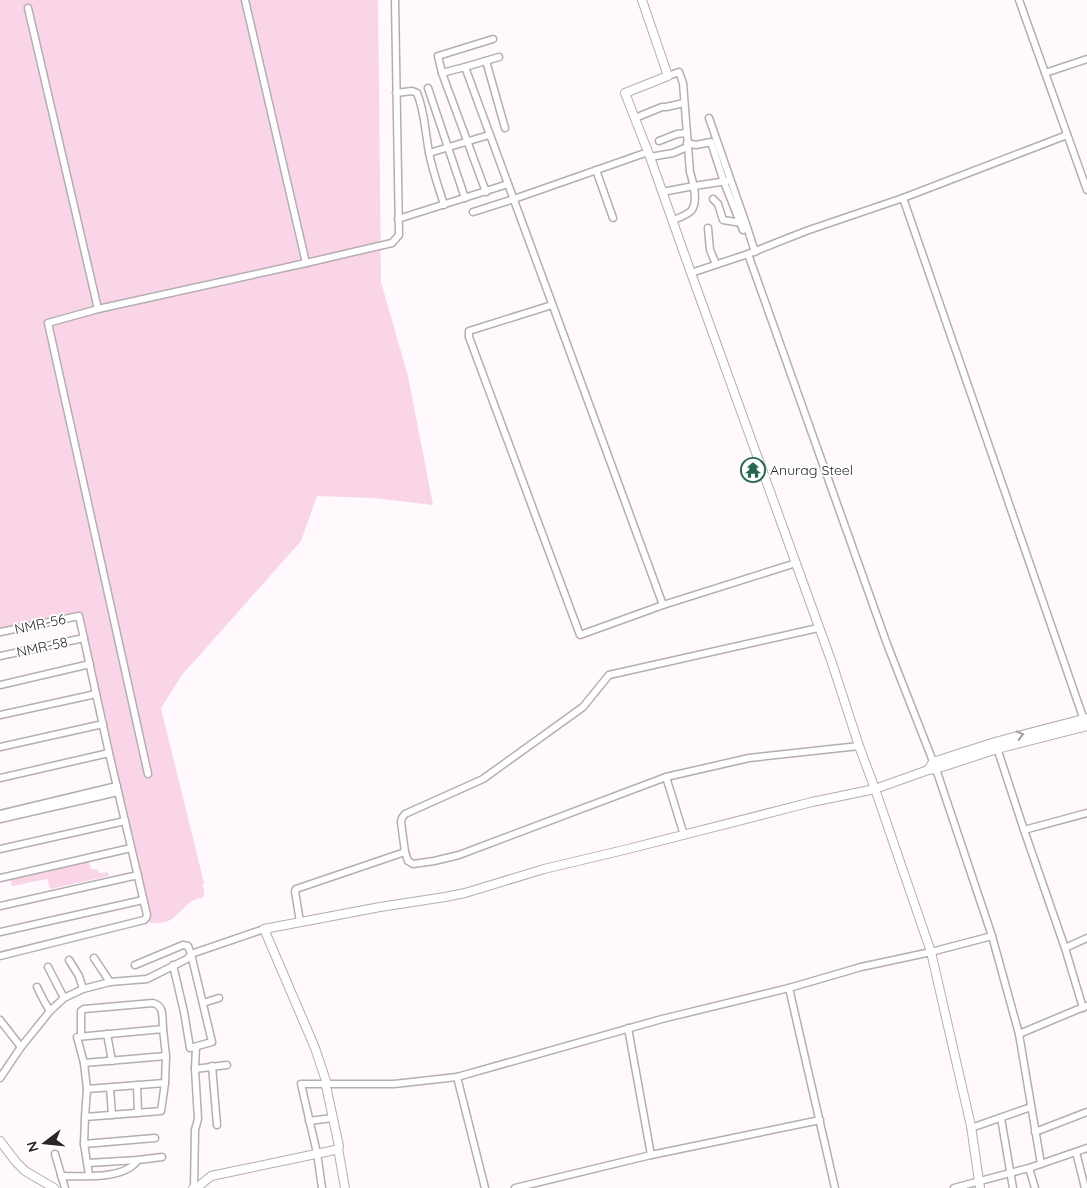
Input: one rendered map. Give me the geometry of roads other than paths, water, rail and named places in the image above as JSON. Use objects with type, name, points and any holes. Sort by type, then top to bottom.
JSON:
[{"type":"street","points":[[245,0],[306,263]]},
{"type":"street","points":[[148,774],[48,323],[98,308],[392,243],[399,235],[395,0]]},
{"type":"street","points":[[642,0],[668,76]]},
{"type":"street","points":[[1019,0],[1087,190]]},
{"type":"street","points":[[28,8],[98,308]]},
{"type":"street","points":[[486,192],[442,73],[438,56],[493,39]]},
{"type":"street","points":[[442,73],[500,58]]},
{"type":"street","points":[[1045,72],[1087,59]]},
{"type":"street","points":[[486,61],[506,128]]},
{"type":"street","points":[[465,67],[663,605]]},
{"type":"street","points":[[673,220],[689,213],[694,206],[694,186],[690,172],[687,145],[683,83],[679,72],[625,93],[673,220],[832,664],[858,746],[875,789],[931,952],[971,1128],[979,1185]]},
{"type":"street","points":[[428,88],[465,198]]},
{"type":"street","points":[[396,93],[412,91],[417,93],[423,110],[429,153],[444,205]]},
{"type":"street","points":[[635,118],[662,107],[684,103]]},
{"type":"street","points":[[709,118],[727,181]]},
{"type":"street","points":[[659,141],[677,134],[686,133]]},
{"type":"street","points":[[429,153],[489,135]]},
{"type":"street","points":[[691,273],[903,198],[1067,135]]},
{"type":"street","points":[[473,212],[649,154],[672,152],[687,145],[696,146],[711,142],[743,226],[888,644],[992,936],[1019,1034],[1041,1164]]},
{"type":"street","points":[[596,170],[613,218]]},
{"type":"street","points":[[662,192],[727,181]]},
{"type":"street","points":[[398,219],[508,184]]},
{"type":"street","points":[[0,1078],[50,1011],[64,998],[83,989],[110,982],[146,979],[187,959],[191,954],[264,929],[465,893],[544,869],[812,802],[875,789],[932,767],[996,746],[1086,722],[903,198]]},
{"type":"street","points":[[713,199],[718,204],[723,220],[743,226]]},
{"type":"street","points":[[708,228],[710,250],[716,264]]},
{"type":"street","points":[[552,305],[469,331],[469,338],[580,635],[663,605],[796,563]]},
{"type":"street","name":"NMR-56","points":[[0,632],[79,616],[84,638]]},
{"type":"street","points":[[818,628],[609,675],[583,707],[483,779],[405,814],[401,822],[408,861],[413,864],[459,855],[666,776],[749,758],[858,746]]},
{"type":"street","points":[[0,956],[144,920],[147,915],[84,638]]},
{"type":"street","name":"NMR-58","points":[[0,656],[84,638]]},
{"type":"street","points":[[0,685],[90,664]]},
{"type":"street","points":[[0,715],[96,694]]},
{"type":"street","points":[[0,746],[103,724]]},
{"type":"street","points":[[996,746],[1085,1007],[1019,1034]]},
{"type":"street","points":[[0,778],[109,753]]},
{"type":"street","points":[[666,776],[684,835]]},
{"type":"street","points":[[0,814],[117,789]]},
{"type":"street","points":[[0,819],[117,789]]},
{"type":"street","points":[[1024,830],[1087,813]]},
{"type":"street","points":[[0,849],[125,821]]},
{"type":"street","points":[[0,878],[131,848]]},
{"type":"street","points":[[300,922],[296,889],[405,852]]},
{"type":"street","points":[[0,906],[138,876]]},
{"type":"street","points":[[0,932],[143,900]]},
{"type":"street","points":[[264,929],[314,1048],[327,1084],[345,1188]]},
{"type":"street","points":[[322,1188],[317,1153],[301,1084],[394,1084],[457,1077],[628,1028],[789,988],[861,967],[931,952],[992,936]]},
{"type":"street","points":[[1065,948],[1087,938]]},
{"type":"street","points":[[135,965],[182,945],[188,946],[212,1042],[190,1048],[173,965]]},
{"type":"street","points":[[94,958],[110,982]]},
{"type":"street","points":[[69,960],[79,976],[83,989]]},
{"type":"street","points":[[48,968],[64,998]]},
{"type":"street","points":[[38,987],[50,1011]]},
{"type":"street","points":[[789,988],[835,1188]]},
{"type":"street","points":[[203,1003],[219,998]]},
{"type":"street","points":[[81,1036],[80,1015],[84,1009],[153,1003],[159,1005],[162,1009],[166,1056],[161,1112],[85,1117]]},
{"type":"street","points":[[0,1020],[21,1048]]},
{"type":"street","points":[[628,1028],[652,1155]]},
{"type":"street","points":[[89,1176],[84,1144],[87,1089],[84,1063],[77,1037],[163,1029]]},
{"type":"street","points":[[107,1034],[112,1061]]},
{"type":"street","points":[[196,1047],[195,1069],[198,1119],[195,1130],[193,1188],[199,1186],[211,1176],[338,1148]]},
{"type":"street","points":[[84,1063],[166,1056]]},
{"type":"street","points":[[212,1066],[217,1125]]},
{"type":"street","points":[[195,1069],[227,1066]]},
{"type":"street","points":[[457,1077],[486,1188]]},
{"type":"street","points":[[87,1089],[165,1083]]},
{"type":"street","points":[[137,1085],[138,1113]]},
{"type":"street","points":[[110,1088],[112,1115]]},
{"type":"street","points":[[971,1128],[1031,1107]]},
{"type":"street","points":[[1035,1132],[1087,1112]]},
{"type":"street","points":[[309,1121],[333,1118]]},
{"type":"street","points":[[1001,1118],[1013,1188]]},
{"type":"street","points":[[515,1188],[652,1155],[820,1120]]},
{"type":"street","points":[[84,1144],[155,1138]]},
{"type":"street","points":[[0,1141],[16,1162],[25,1170],[54,1188]]},
{"type":"street","points":[[954,1188],[979,1185],[1087,1148]]},
{"type":"street","points":[[1076,1152],[1085,1188]]},
{"type":"street","points":[[55,1154],[65,1188]]},
{"type":"street","points":[[88,1163],[162,1157]]},
{"type":"street","points":[[61,1176],[116,1174],[135,1165],[138,1160]]},
{"type":"street","points":[[1029,1168],[1035,1188]]},
{"type":"place","name":"Anurag Steel","points":[[753,470]]}]
